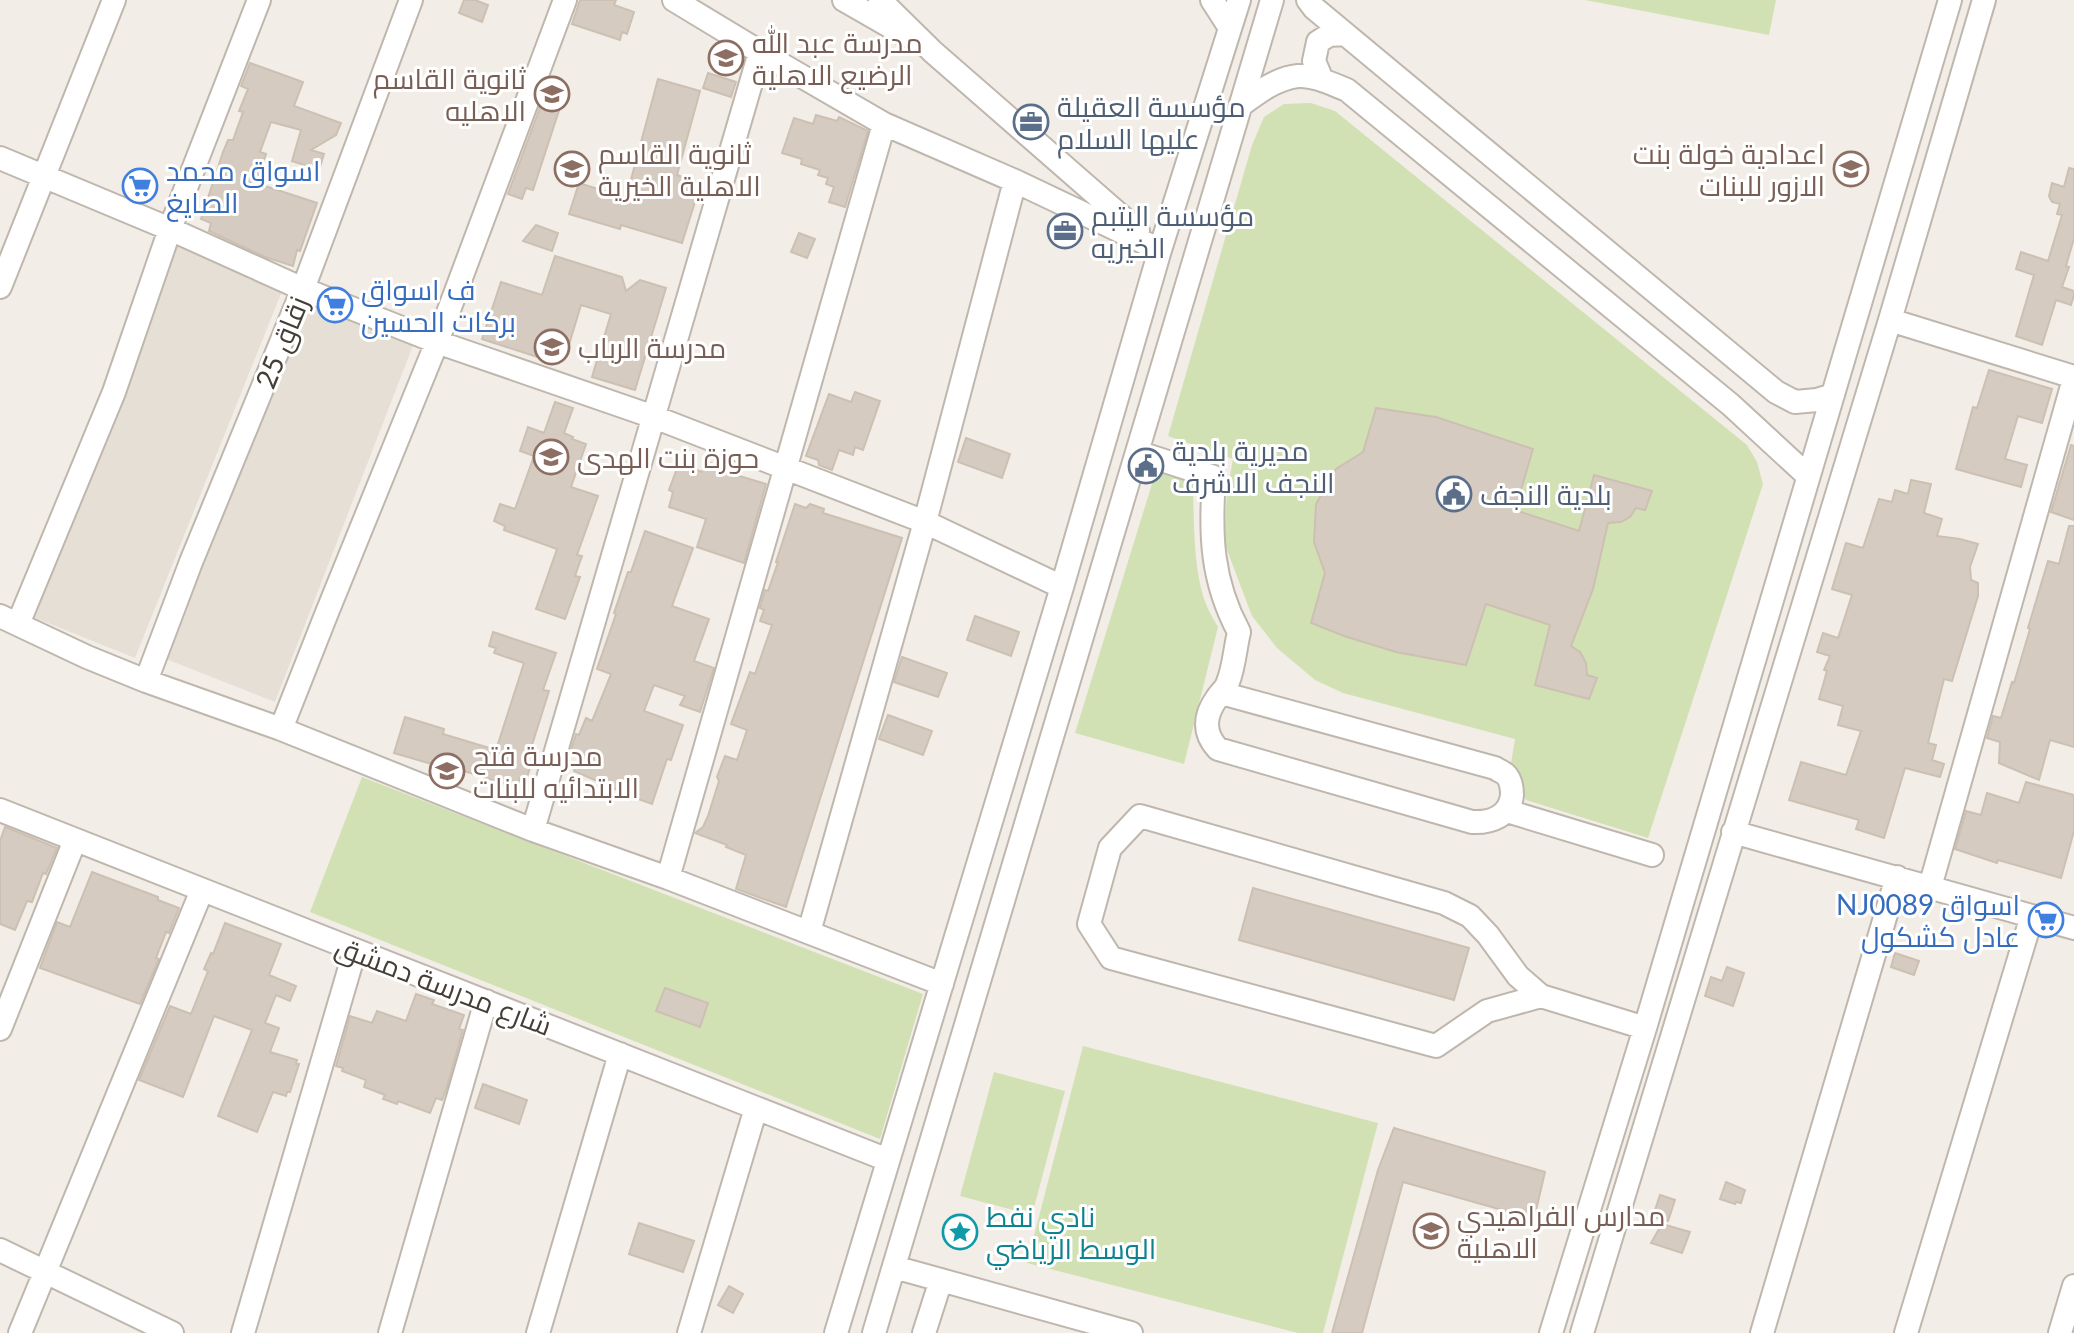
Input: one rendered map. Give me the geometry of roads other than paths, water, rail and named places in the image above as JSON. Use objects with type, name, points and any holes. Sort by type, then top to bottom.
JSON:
[{"type":"street","points":[[0,287],[114,0]]},
{"type":"street","points":[[259,0],[170,229],[114,392],[9,620],[146,681],[281,729],[533,830],[668,878],[942,984]]},
{"type":"street","name":"زقاق 25","points":[[146,681],[191,562],[303,289],[411,0]]},
{"type":"street","points":[[281,729],[437,342],[565,0]]},
{"type":"street","points":[[674,0],[884,124],[1015,181],[1160,250]]},
{"type":"street","points":[[844,0],[933,52]]},
{"type":"street","points":[[1212,0],[1230,28]]},
{"type":"street","points":[[836,1333],[1062,587],[1160,250],[1239,0]]},
{"type":"street","points":[[874,1333],[1272,0]]},
{"type":"street","points":[[1308,0],[1776,392],[1795,402],[1833,395]]},
{"type":"street","points":[[1551,1333],[1645,1028],[1950,0]]},
{"type":"street","points":[[1582,1333],[1984,0]]},
{"type":"street","points":[[886,3],[933,52],[1160,250]]},
{"type":"street","points":[[1322,80],[1314,61],[1318,42],[1329,35],[1345,34]]},
{"type":"street","points":[[1934,52],[1953,47],[1964,55],[1966,61]]},
{"type":"street","points":[[533,830],[760,52]]},
{"type":"street","points":[[1241,105],[1276,83],[1297,76],[1322,80],[1347,90],[1731,405],[1808,476]]},
{"type":"street","points":[[668,878],[884,124]]},
{"type":"street","points":[[0,158],[303,289],[437,342],[654,417],[925,522],[1062,587]]},
{"type":"street","points":[[809,932],[925,522],[1015,181]]},
{"type":"street","points":[[1890,320],[2074,378],[1930,887]]},
{"type":"street","points":[[1731,405],[1743,403],[1751,393],[1755,384],[1754,374]]},
{"type":"street","points":[[1137,452],[1214,477],[1211,524],[1215,563],[1227,611],[1239,632],[1227,685],[1221,693],[1210,711],[1206,726],[1209,739],[1218,749],[1472,822],[1484,823],[1507,811],[1512,787],[1508,777],[1495,768],[1221,693]]},
{"type":"street","points":[[1032,684],[1035,692],[1044,699],[1057,701],[1064,698]]},
{"type":"street","points":[[1016,737],[1030,733],[1036,735],[1048,751]]},
{"type":"street","name":"شارع مدرسة دمشق","points":[[0,810],[888,1160]]},
{"type":"street","points":[[1507,811],[1652,855]]},
{"type":"street","points":[[1541,996],[1487,1011],[1436,1046],[1111,958],[1089,924],[1110,848],[1140,816],[1444,903],[1470,916],[1518,976],[1541,996],[1645,1028]]},
{"type":"street","points":[[1733,832],[2074,928]]},
{"type":"street","points":[[0,1029],[75,840]]},
{"type":"street","points":[[1762,1333],[1897,877]]},
{"type":"street","points":[[20,1333],[202,890]]},
{"type":"street","points":[[1906,1333],[2032,916]]},
{"type":"street","points":[[243,1333],[355,950]]},
{"type":"street","points":[[390,1333],[486,1001]]},
{"type":"street","points":[[538,1333],[620,1054]]},
{"type":"street","points":[[689,1333],[756,1108]]},
{"type":"street","points":[[1604,1158],[1620,1166],[1632,1163]]},
{"type":"street","points":[[1589,1207],[1601,1204],[1617,1214]]},
{"type":"street","points":[[0,1250],[172,1333]]},
{"type":"street","points":[[894,1267],[1131,1333]]},
{"type":"street","points":[[924,1333],[941,1280]]},
{"type":"street","points":[[2060,1333],[2074,1286]]},
{"type":"place","name":"مدرسة عبد الله الرضيع الاهلية","points":[[726,58]]},
{"type":"place","name":"ثانوية القاسم الاهليه","points":[[552,94]]},
{"type":"place","name":"مؤسسة العقيلة عليها السلام","points":[[1031,122]]},
{"type":"place","name":"ثانوية القاسم الاهلية الخيرية","points":[[572,169]]},
{"type":"place","name":"اعدادية خولة بنت الازور للبنات","points":[[1851,169]]},
{"type":"place","name":"اسواق محمد الصايغ","points":[[140,186]]},
{"type":"place","name":"مؤسسة اليتبم الخيريه","points":[[1065,231]]},
{"type":"place","name":"ف اسواق بركات الحسين","points":[[335,305]]},
{"type":"place","name":"مدرسة الرباب","points":[[552,347]]},
{"type":"place","name":"حوزة بنت الهدى","points":[[551,457]]},
{"type":"place","name":"مديرية بلدية النجف الاشرف","points":[[1146,466]]},
{"type":"place","name":"بلدية النجف","points":[[1454,494]]},
{"type":"place","name":"مدرسة فتح الابتدائيه للبنات","points":[[447,771]]},
{"type":"place","name":"NJ0089 اسواق عادل كشكول","points":[[2046,920]]},
{"type":"place","name":"مدارس الفراهيدي الاهلية","points":[[1431,1231]]},
{"type":"place","name":"نادي نفط الوسط الرياضي","points":[[960,1232]]}]
